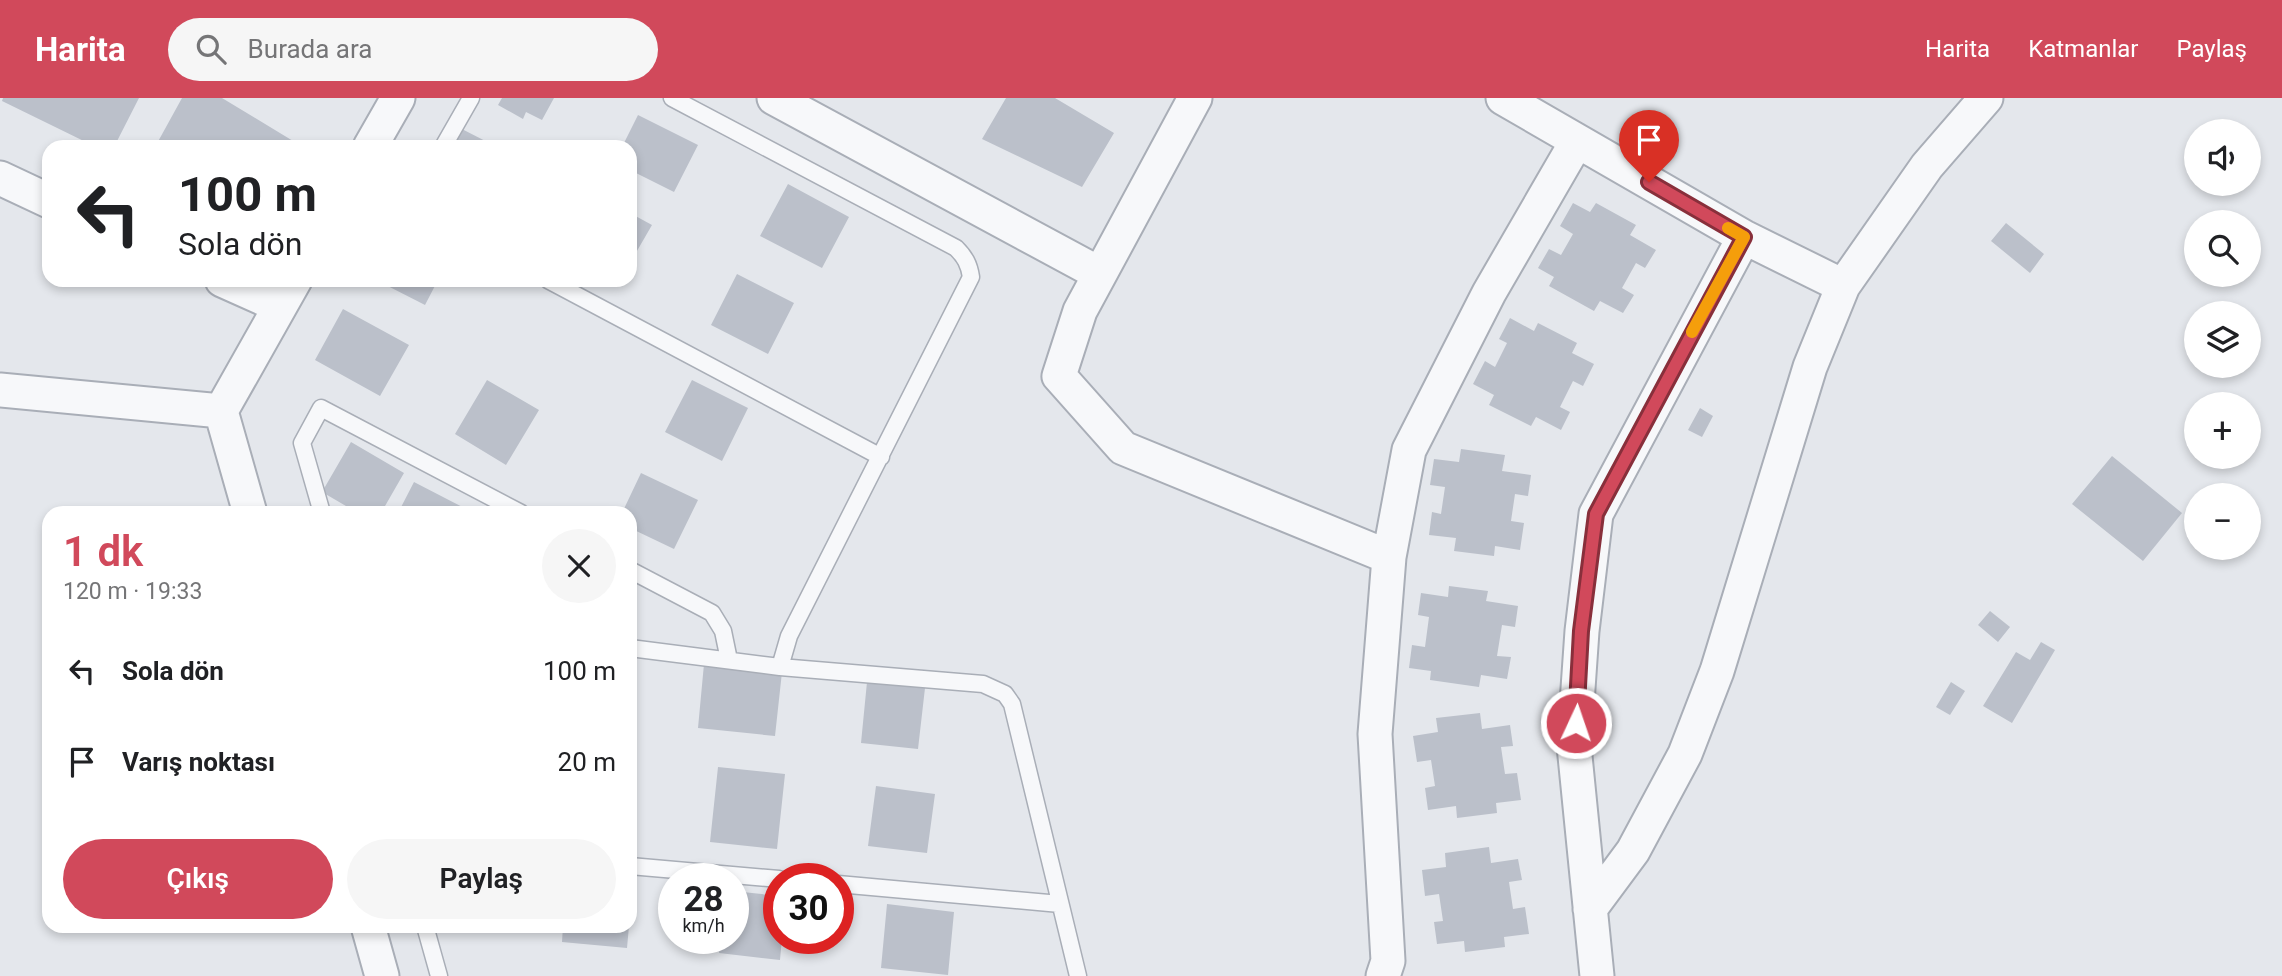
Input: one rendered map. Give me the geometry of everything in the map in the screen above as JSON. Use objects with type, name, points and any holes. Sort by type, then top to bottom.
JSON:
[{"type":"street","points":[[374,140],[398,98]]},
{"type":"street","points":[[774,98],[1100,274]]},
{"type":"street","points":[[1195,98],[1080,311],[1059,376],[1123,448],[1389,557]]},
{"type":"street","points":[[1503,98],[1744,237],[1843,286]]},
{"type":"street","points":[[1590,909],[1633,852],[1685,754],[1717,671],[1810,367],[1843,286],[1927,166],[1986,98]]},
{"type":"street","points":[[1383,976],[1388,961],[1375,734],[1389,557],[1409,450],[1489,293],[1577,141]]},
{"type":"street","points":[[0,178],[42,198]]},
{"type":"street","points":[[1597,976],[1574,747],[1581,631],[1596,514],[1744,237]]},
{"type":"street","points":[[248,506],[221,411],[288,293],[258,287]]},
{"type":"street","points":[[0,390],[221,411]]},
{"type":"street","points":[[370,933],[382,976]]},
{"type":"lane","points":[[447,140],[471,98]]},
{"type":"lane","points":[[672,98],[956,248],[964,255],[969,266],[971,277],[789,636],[780,667]]},
{"type":"lane","points":[[561,287],[881,457]]},
{"type":"lane","points":[[320,506],[302,443],[321,408],[508,506]]},
{"type":"lane","points":[[637,574],[712,613],[723,631],[729,660]]},
{"type":"lane","points":[[637,649],[780,667],[983,684],[1005,694],[1012,704],[1079,976]]},
{"type":"lane","points":[[637,867],[763,878]]},
{"type":"lane","points":[[854,885],[1060,904]]},
{"type":"lane","points":[[427,933],[439,976]]},
{"type":"building","points":[[3,98],[139,98],[118,140],[82,140],[2,101]]},
{"type":"building","points":[[182,98],[222,98],[291,140],[159,140]]},
{"type":"building","points":[[502,98],[554,98],[542,120],[526,112],[523,119],[498,105]]},
{"type":"building","points":[[1006,98],[1055,98],[1114,133],[1082,187],[982,139]]},
{"type":"building","points":[[638,115],[698,145],[674,192],[637,174],[637,140],[626,140]]},
{"type":"building","points":[[458,127],[483,140],[452,140]]},
{"type":"building","points":[[788,184],[849,217],[822,268],[760,236]]},
{"type":"building","points":[[1573,203],[1590,212],[1596,203],[1636,225],[1630,235],[1656,250],[1645,268],[1636,263],[1622,288],[1634,295],[1623,313],[1600,301],[1594,311],[1549,286],[1554,277],[1538,268],[1549,249],[1561,255],[1573,234],[1560,226]]},
{"type":"building","points":[[637,217],[652,225],[637,251]]},
{"type":"building","points":[[2006,223],[2044,254],[2030,273],[1991,241]]},
{"type":"building","points":[[737,274],[794,303],[768,354],[711,325]]},
{"type":"building","points":[[390,287],[434,287],[425,305]]},
{"type":"building","points":[[343,309],[409,345],[380,396],[315,360]]},
{"type":"building","points":[[1510,318],[1534,331],[1538,323],[1577,343],[1572,353],[1594,364],[1583,386],[1573,381],[1560,407],[1570,412],[1561,430],[1536,417],[1531,426],[1489,405],[1494,395],[1473,384],[1485,361],[1495,367],[1507,343],[1499,339]]},
{"type":"building","points":[[487,380],[539,410],[506,465],[455,434]]},
{"type":"building","points":[[692,380],[748,408],[722,461],[665,432]]},
{"type":"building","points":[[1700,408],[1713,416],[1702,437],[1688,430]]},
{"type":"building","points":[[351,442],[404,473],[385,506],[346,506],[322,492]]},
{"type":"building","points":[[1461,449],[1505,455],[1502,471],[1531,475],[1528,496],[1515,494],[1511,521],[1524,523],[1520,550],[1495,546],[1494,556],[1454,551],[1456,538],[1429,535],[1432,512],[1441,514],[1445,487],[1430,485],[1434,459],[1459,462]]},
{"type":"building","points":[[2112,456],[2182,513],[2143,561],[2072,504]]},
{"type":"building","points":[[641,473],[698,500],[674,549],[637,531],[637,506],[625,506]]},
{"type":"building","points":[[414,482],[460,506],[402,506]]},
{"type":"building","points":[[1449,586],[1488,591],[1486,601],[1518,606],[1515,627],[1502,625],[1497,656],[1511,657],[1507,679],[1481,675],[1479,687],[1430,680],[1431,671],[1409,668],[1412,645],[1425,647],[1429,617],[1418,615],[1421,593],[1448,597]]},
{"type":"building","points":[[1990,611],[2010,627],[1998,642],[1978,625]]},
{"type":"building","points":[[2041,642],[2055,650],[2012,723],[1983,706],[2016,652],[2030,660]]},
{"type":"building","points":[[704,664],[782,672],[775,736],[698,728]]},
{"type":"building","points":[[867,682],[925,688],[918,749],[861,743]]},
{"type":"building","points":[[1951,682],[1965,691],[1950,715],[1936,707]]},
{"type":"building","points":[[1480,713],[1482,729],[1510,725],[1513,746],[1501,747],[1505,774],[1517,773],[1521,800],[1496,803],[1497,813],[1457,818],[1456,806],[1428,810],[1425,788],[1435,786],[1431,760],[1417,762],[1413,736],[1438,732],[1436,718]]},
{"type":"building","points":[[718,767],[785,774],[777,849],[710,842]]},
{"type":"building","points":[[876,786],[935,794],[927,853],[868,846]]},
{"type":"building","points":[[1489,847],[1491,863],[1518,859],[1522,880],[1509,882],[1513,909],[1525,907],[1529,934],[1504,937],[1505,947],[1465,952],[1464,941],[1437,944],[1434,922],[1443,921],[1439,894],[1425,896],[1422,870],[1446,867],[1445,853]]},
{"type":"building","points":[[749,893],[763,894],[763,954],[781,954],[780,960],[728,954],[749,954]]},
{"type":"building","points":[[887,904],[954,912],[948,975],[881,968]]},
{"type":"building","points":[[563,933],[628,933],[627,948],[562,942]]},
{"type":"slow traffic","points":[[1692,332],[1744,237],[1728,228]]},
{"type":"route","points":[[1576,723],[1581,631],[1596,514],[1744,237],[1649,182]]}]
